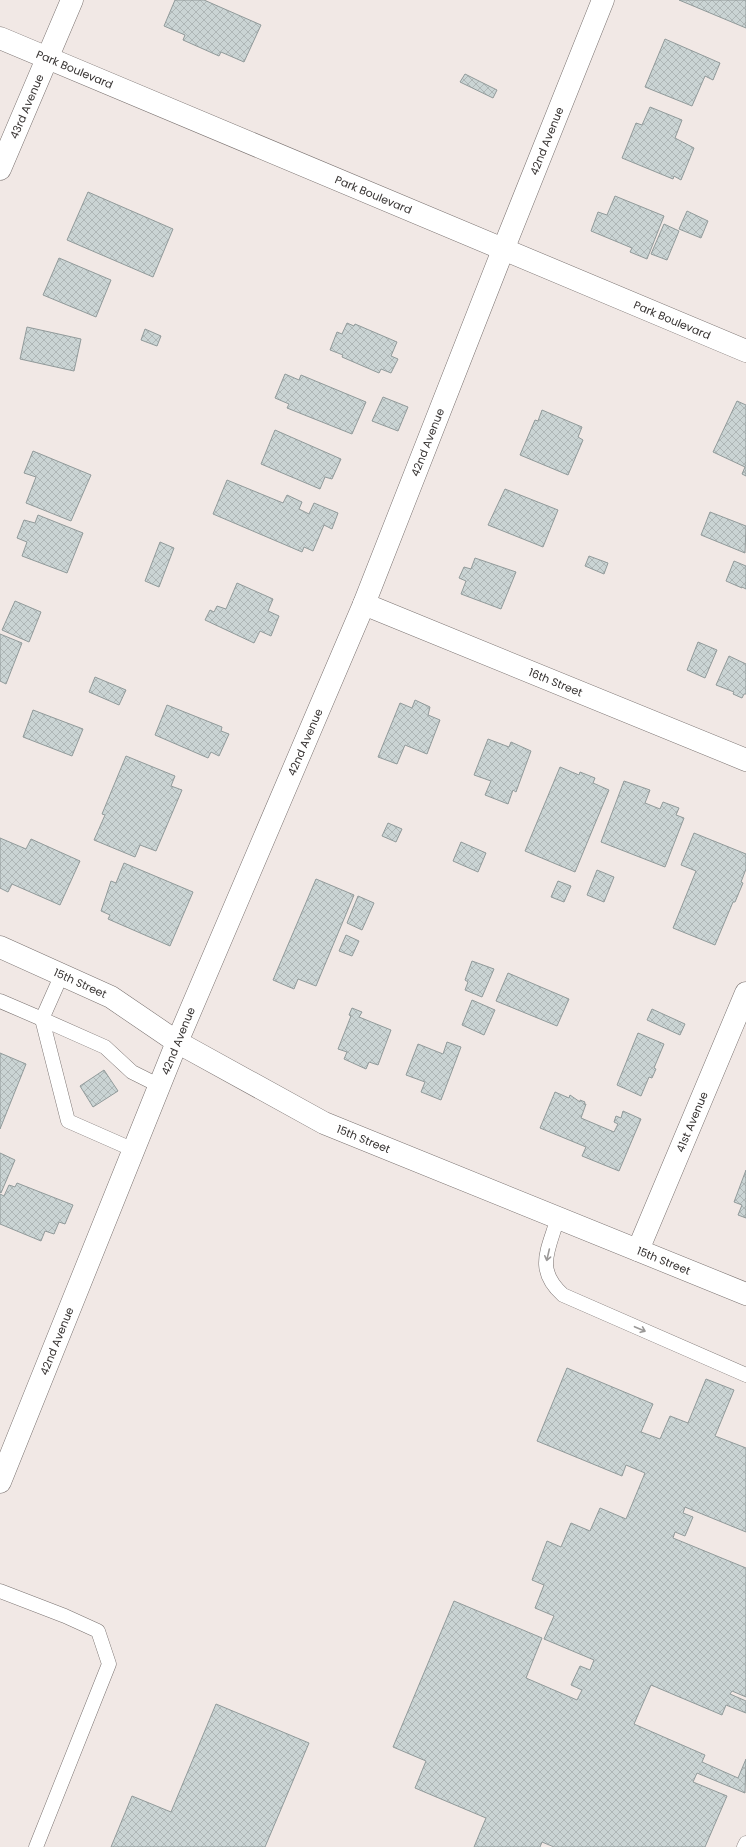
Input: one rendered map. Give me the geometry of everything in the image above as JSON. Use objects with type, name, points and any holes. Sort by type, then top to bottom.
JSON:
[{"type":"street","name":"43rd Avenue","points":[[0,169],[72,0]]},
{"type":"street","name":"42nd Avenue","points":[[3,1469],[177,1042],[364,604],[603,0]]},
{"type":"street","name":"Park Boulevard","points":[[0,38],[746,351]]},
{"type":"street","name":"16th Street","points":[[364,604],[746,760]]},
{"type":"street","name":"15th Street","points":[[0,947],[112,997],[177,1042],[324,1123],[746,1294]]},
{"type":"street","name":"41st Avenue","points":[[638,1250],[740,1022],[746,993]]},
{"type":"lane","points":[[62,974],[42,1019],[68,1121],[134,1150]]},
{"type":"lane","points":[[0,1001],[105,1047],[132,1072],[160,1086]]},
{"type":"lane","points":[[558,1217],[546,1264],[547,1274],[554,1286],[563,1294],[746,1375]]},
{"type":"lane","points":[[0,1591],[98,1632],[109,1664],[36,1847]]},
{"type":"building","points":[[175,0],[204,0],[261,25],[244,62],[221,52],[219,56],[183,40],[185,35],[164,26]]},
{"type":"building","points":[[679,0],[746,0],[746,28]]},
{"type":"building","points":[[665,39],[720,63],[713,80],[705,76],[692,106],[645,87]]},
{"type":"building","points":[[465,74],[497,90],[493,98],[460,82]]},
{"type":"building","points":[[650,107],[682,120],[675,138],[694,148],[681,180],[674,176],[673,179],[622,158],[636,123],[642,125]]},
{"type":"building","points":[[88,192],[173,229],[153,277],[67,240]]},
{"type":"building","points":[[615,196],[664,216],[647,259],[630,252],[632,248],[591,231],[598,212],[607,215]]},
{"type":"building","points":[[687,211],[708,221],[701,238],[679,229]]},
{"type":"building","points":[[664,224],[679,231],[667,260],[651,254]]},
{"type":"building","points":[[59,258],[111,280],[96,317],[43,295]]},
{"type":"building","points":[[347,323],[354,326],[355,324],[397,342],[391,356],[398,359],[391,373],[381,369],[379,373],[342,357],[343,355],[330,350],[337,332],[342,334]]},
{"type":"building","points":[[27,327],[81,339],[74,371],[20,359]]},
{"type":"building","points":[[145,329],[161,336],[157,346],[141,340]]},
{"type":"building","points":[[285,374],[299,380],[301,375],[366,402],[352,434],[287,408],[289,404],[275,398]]},
{"type":"building","points":[[383,397],[408,407],[398,431],[372,421]]},
{"type":"building","points":[[737,401],[746,405],[746,476],[742,474],[745,467],[713,452]]},
{"type":"building","points":[[542,410],[582,427],[578,437],[583,440],[568,475],[520,455],[535,420],[538,421]]},
{"type":"building","points":[[275,430],[341,459],[332,479],[325,477],[320,489],[261,464]]},
{"type":"building","points":[[33,451],[91,475],[71,521],[26,503],[36,477],[24,473]]},
{"type":"building","points":[[227,480],[283,503],[287,495],[302,502],[299,509],[309,514],[314,503],[338,513],[332,529],[324,525],[313,551],[304,547],[302,552],[213,514]]},
{"type":"building","points":[[505,489],[558,510],[543,547],[488,525]]},
{"type":"building","points":[[710,512],[746,526],[745,553],[701,535]]},
{"type":"building","points":[[38,515],[83,533],[67,573],[22,556],[27,542],[17,538],[24,520],[35,523]]},
{"type":"building","points":[[160,542],[174,548],[159,587],[145,581]]},
{"type":"building","points":[[589,556],[608,563],[604,574],[585,566]]},
{"type":"building","points":[[475,558],[516,572],[501,609],[461,594],[466,581],[459,578],[464,567],[471,569]]},
{"type":"building","points":[[734,561],[746,566],[746,589],[726,581]]},
{"type":"building","points":[[237,583],[273,599],[268,611],[279,616],[271,636],[260,631],[254,643],[205,620],[210,610],[214,612],[217,606],[226,609]]},
{"type":"building","points":[[15,601],[41,612],[29,642],[2,630]]},
{"type":"building","points":[[0,634],[22,643],[6,684],[0,681]]},
{"type":"building","points":[[698,642],[717,650],[705,678],[687,670]]},
{"type":"building","points":[[729,656],[746,664],[746,694],[744,694],[742,698],[733,694],[734,692],[716,685]]},
{"type":"building","points":[[95,677],[126,690],[119,705],[89,692]]},
{"type":"building","points":[[415,700],[430,707],[428,715],[440,720],[427,754],[405,745],[397,764],[378,757],[400,703],[412,708]]},
{"type":"building","points":[[167,705],[222,727],[221,731],[229,734],[219,756],[211,752],[208,758],[155,735]]},
{"type":"building","points":[[33,710],[83,729],[72,756],[23,737]]},
{"type":"building","points":[[488,739],[509,747],[511,742],[531,751],[516,792],[513,790],[508,804],[485,795],[491,781],[474,775]]},
{"type":"building","points":[[126,756],[175,776],[171,786],[182,790],[156,851],[140,845],[135,857],[94,840],[105,815],[102,814]]},
{"type":"building","points":[[560,767],[579,775],[580,772],[595,778],[593,783],[609,790],[575,872],[525,851]]},
{"type":"building","points":[[624,781],[650,790],[645,803],[660,809],[663,802],[679,808],[676,815],[684,818],[665,867],[601,842]]},
{"type":"building","points":[[388,823],[402,829],[396,842],[382,836]]},
{"type":"building","points":[[694,833],[746,854],[746,869],[741,882],[743,883],[735,902],[733,902],[715,945],[673,928],[696,871],[681,865]]},
{"type":"building","points":[[0,838],[26,849],[31,839],[80,861],[60,905],[12,884],[8,892],[0,888]]},
{"type":"building","points":[[461,842],[486,853],[478,872],[453,861]]},
{"type":"building","points":[[124,863],[193,892],[170,946],[108,919],[110,915],[101,911],[111,881],[116,883]]},
{"type":"building","points":[[597,870],[614,877],[604,902],[587,895]]},
{"type":"building","points":[[316,879],[354,895],[316,986],[298,979],[294,989],[273,980]]},
{"type":"building","points":[[558,881],[571,886],[564,902],[551,897]]},
{"type":"building","points":[[358,896],[374,903],[362,930],[347,923]]},
{"type":"building","points":[[346,935],[359,941],[352,956],[339,951]]},
{"type":"building","points":[[472,961],[494,969],[482,997],[465,990],[468,982],[465,980]]},
{"type":"building","points":[[508,973],[569,999],[557,1026],[496,1001]]},
{"type":"building","points":[[472,1000],[495,1010],[484,1035],[462,1025]]},
{"type":"building","points":[[352,1008],[362,1012],[359,1017],[391,1030],[378,1065],[369,1062],[366,1069],[344,1059],[347,1052],[338,1049],[351,1016],[349,1015]]},
{"type":"building","points":[[652,1009],[685,1024],[680,1035],[647,1020]]},
{"type":"building","points":[[638,1033],[664,1044],[654,1068],[656,1069],[652,1078],[649,1077],[641,1096],[617,1085]]},
{"type":"building","points":[[447,1042],[461,1047],[441,1100],[421,1092],[425,1082],[406,1075],[418,1044],[443,1054]]},
{"type":"building","points":[[0,1053],[26,1064],[0,1129]]},
{"type":"building","points":[[104,1070],[118,1091],[93,1107],[80,1086]]},
{"type":"building","points":[[555,1092],[569,1098],[570,1095],[580,1102],[580,1100],[585,1102],[584,1104],[586,1104],[581,1118],[614,1132],[618,1124],[614,1122],[616,1116],[621,1118],[623,1111],[641,1119],[619,1171],[582,1156],[586,1147],[540,1128]]},
{"type":"building","points":[[0,1153],[15,1160],[1,1193],[0,1192]]},
{"type":"building","points":[[746,1170],[746,1218],[738,1215],[742,1205],[734,1202]]},
{"type":"building","points":[[17,1183],[73,1205],[65,1224],[59,1222],[54,1234],[45,1231],[41,1241],[0,1224],[0,1194],[4,1196],[9,1185],[15,1187]]},
{"type":"building","points":[[567,1368],[653,1404],[641,1432],[660,1439],[670,1416],[688,1423],[706,1379],[734,1390],[715,1436],[746,1448],[746,1532],[685,1507],[683,1513],[693,1517],[685,1536],[675,1532],[673,1538],[746,1568],[746,1697],[732,1691],[730,1694],[746,1701],[746,1713],[726,1705],[722,1715],[651,1685],[634,1724],[705,1755],[702,1762],[738,1778],[746,1759],[745,1793],[697,1773],[693,1782],[727,1796],[705,1847],[554,1847],[542,1842],[540,1847],[474,1847],[486,1818],[415,1788],[426,1761],[393,1747],[454,1601],[542,1638],[526,1678],[577,1700],[582,1690],[571,1685],[580,1666],[590,1670],[594,1660],[544,1639],[554,1616],[535,1608],[544,1585],[532,1580],[547,1541],[561,1547],[571,1523],[590,1531],[600,1508],[626,1519],[645,1473],[626,1465],[622,1476],[537,1441]]},
{"type":"building","points":[[216,1704],[309,1743],[265,1847],[111,1847],[132,1796],[171,1812]]}]
